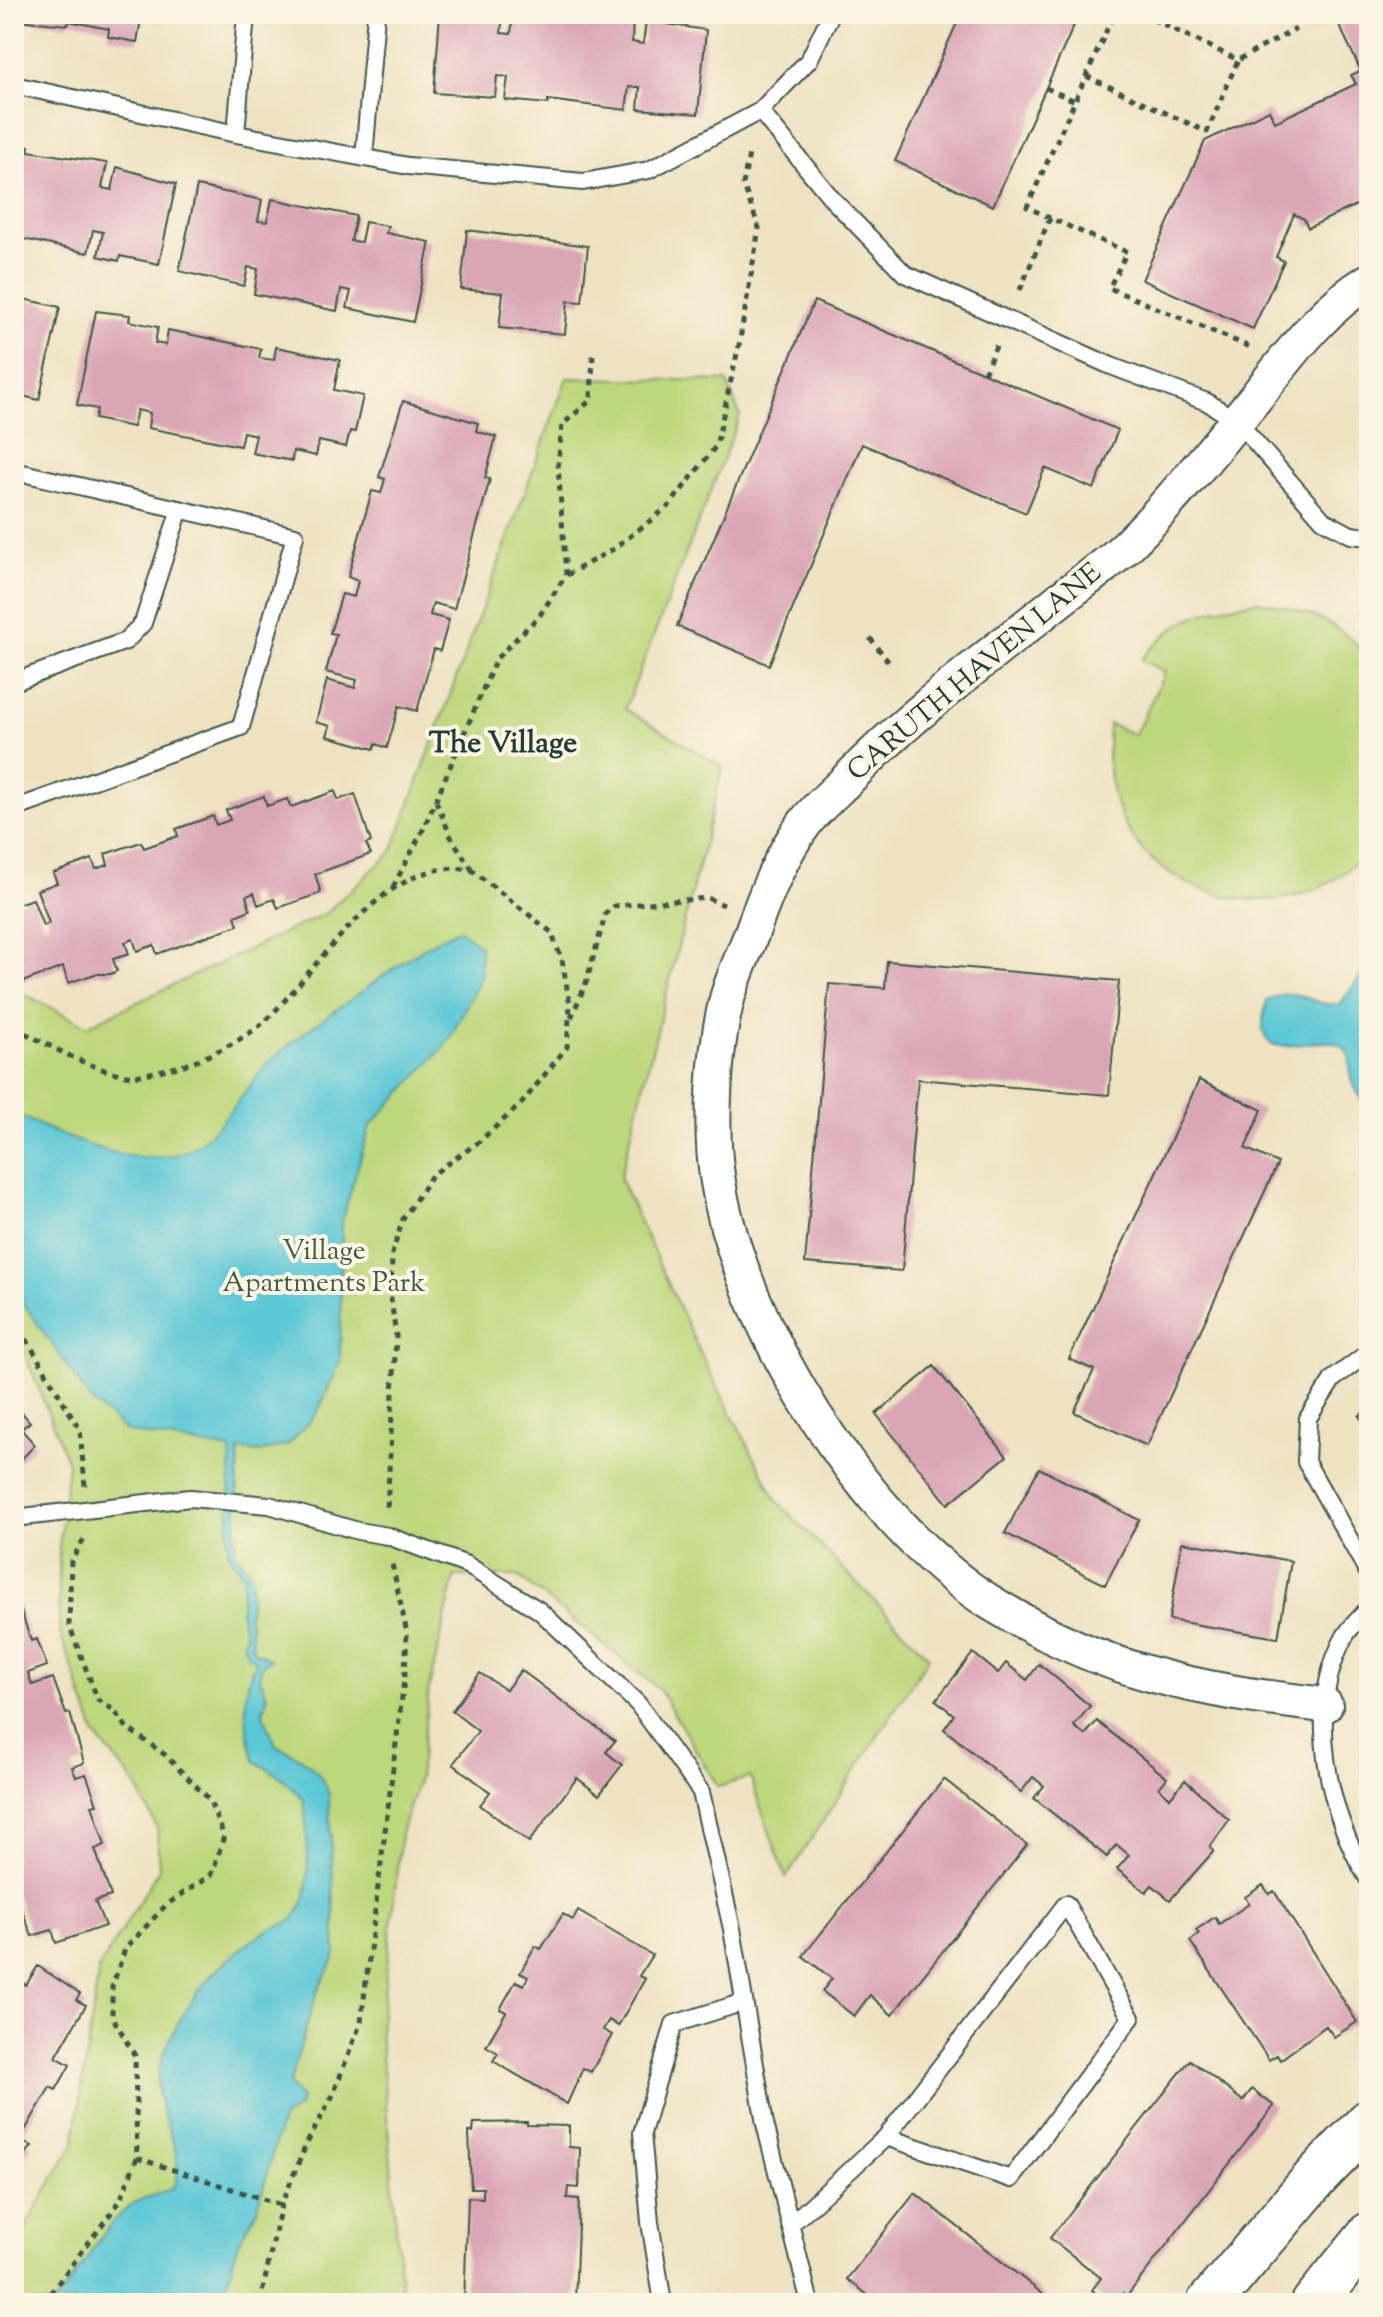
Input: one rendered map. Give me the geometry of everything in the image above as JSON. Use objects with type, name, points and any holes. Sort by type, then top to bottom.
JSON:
[{"type":"street","name":"CARUTH HAVEN LANE","points":[[1325,1705],[1237,1695],[1171,1682],[1106,1661],[1048,1635],[985,1599],[924,1552],[867,1489],[808,1402],[770,1334],[737,1256],[717,1182],[713,1108],[726,1002],[768,889],[804,824],[907,722],[1124,549],[1237,421],[1306,335],[1350,293],[1369,281]]},
{"type":"street","points":[[1209,2303],[1315,2178],[1369,2122]]},
{"type":"street","points":[[1314,2303],[1369,2235]]},
{"type":"lane","points":[[236,134],[246,14]]},
{"type":"lane","points":[[364,158],[376,14]]},
{"type":"lane","points":[[14,85],[236,134],[408,166],[583,182],[649,170],[760,111],[809,60],[831,14]]},
{"type":"lane","points":[[760,111],[833,200],[905,274],[1111,366],[1207,402],[1237,421],[1323,520],[1351,535],[1369,537]]},
{"type":"lane","points":[[14,471],[295,536],[241,727],[14,809]]},
{"type":"lane","points":[[14,682],[126,641],[143,623],[180,509]]},
{"type":"lane","points":[[1369,1352],[1333,1379],[1308,1418],[1306,1462],[1369,1574]]},
{"type":"lane","points":[[14,1518],[190,1498],[269,1505],[358,1531],[388,1536],[467,1565],[540,1611],[638,1704],[701,1792],[744,2002],[765,2124],[810,2303]]},
{"type":"lane","points":[[1369,1608],[1346,1634],[1331,1668],[1325,1705],[1328,1763],[1337,1811],[1353,1855],[1369,1880]]},
{"type":"lane","points":[[790,2225],[886,2137],[1066,1904],[1131,2018],[1011,2179],[886,2137]]},
{"type":"lane","points":[[663,2303],[650,2222],[642,2133],[674,2024],[744,2002]]},
{"type":"path","points":[[1114,14],[1027,207],[1127,252],[1109,288],[1253,348]]},
{"type":"path","points":[[1142,14],[1238,60]]},
{"type":"path","points":[[1086,76],[1207,132],[1238,60],[1296,29]]},
{"type":"path","points":[[1046,88],[1075,101]]},
{"type":"path","points":[[393,887],[436,800],[496,659],[540,615],[566,575],[615,548],[669,506],[716,446],[739,345],[759,228],[743,184],[749,154]]},
{"type":"path","points":[[1020,290],[1050,218]]},
{"type":"path","points":[[984,373],[996,345]]},
{"type":"path","points":[[566,575],[558,465],[562,425],[591,400],[593,354]]},
{"type":"path","points":[[870,638],[891,665]]},
{"type":"path","points":[[260,2303],[281,2205],[306,2145],[332,2097],[361,2022],[405,1672],[407,1633],[388,1536],[386,1487],[396,1336],[391,1299],[392,1254],[403,1219],[432,1175],[480,1141],[522,1103],[567,1047],[570,1005],[562,960],[551,932],[472,870],[451,837],[436,800]]},
{"type":"path","points":[[14,1028],[76,1060],[129,1076],[191,1065],[263,1023],[328,951],[393,887],[428,870],[456,867],[472,870]]},
{"type":"path","points":[[569,1024],[586,983],[606,913],[614,906],[707,898],[729,907]]},
{"type":"path","points":[[14,1318],[80,1430],[86,1538],[71,1561],[69,1625],[92,1687],[98,1700],[115,1711],[127,1728],[164,1754],[209,1799],[224,1836],[212,1874],[166,1905],[125,1949],[112,1987],[112,2016],[135,2056],[137,2158],[120,2201],[43,2303]]},
{"type":"path","points":[[137,2158],[281,2205]]},
{"type":"green space","name":"Village Apartments Park","points":[[567,378],[727,381],[740,416],[625,709],[723,767],[620,1179],[704,1361],[777,1501],[929,1657],[786,1878],[750,1777],[718,1787],[659,1689],[518,1576],[455,1576],[429,1688],[419,1778],[401,1833],[380,2032],[401,2286],[397,2303],[14,2303],[14,2247],[74,2143],[99,1968],[159,1869],[157,1828],[135,1783],[96,1736],[59,1630],[59,1549],[68,1463],[25,1354],[14,1340],[14,989],[87,1026],[326,913],[392,852]]},
{"type":"green space","points":[[1259,601],[1320,619],[1345,634],[1369,658],[1369,846],[1343,874],[1310,891],[1274,899],[1237,898],[1200,889],[1167,871],[1139,846],[1120,814],[1110,781],[1108,758],[1109,724],[1135,735],[1165,672],[1141,660],[1155,645],[1193,617]]},
{"type":"water","points":[[459,929],[480,946],[481,977],[447,1044],[370,1126],[342,1220],[340,1364],[317,1413],[289,1444],[261,1452],[239,1450],[235,1551],[252,1577],[249,1616],[253,1650],[271,1660],[263,1664],[259,1675],[267,1696],[263,1714],[276,1745],[316,1771],[329,1796],[336,1955],[317,1992],[289,2085],[301,2099],[299,2108],[282,2118],[258,2208],[238,2243],[227,2283],[215,2303],[54,2303],[106,2231],[126,2209],[175,2186],[175,2151],[158,2090],[165,2051],[189,2005],[213,1974],[252,1941],[291,1921],[297,1914],[306,1892],[308,1852],[304,1800],[281,1777],[255,1761],[249,1737],[246,1698],[256,1661],[249,1657],[243,1643],[245,1635],[240,1612],[244,1578],[228,1551],[231,1450],[128,1432],[93,1403],[14,1290],[14,1113],[105,1150],[130,1156],[178,1154],[208,1136],[266,1066],[295,1040],[402,963]]},
{"type":"water","points":[[1369,965],[1369,1100],[1362,1099],[1353,1084],[1350,1059],[1343,1047],[1331,1042],[1274,1045],[1266,1038],[1263,1025],[1267,1001],[1279,996],[1297,995],[1320,1003],[1340,1004]]},
{"type":"building","points":[[29,14],[142,14],[137,42],[108,37],[109,29],[69,21],[68,25],[27,21]]},
{"type":"building","points":[[440,14],[503,14],[501,33],[511,34],[513,14],[633,19],[632,42],[643,44],[646,21],[706,30],[698,114],[638,109],[640,87],[629,87],[626,110],[548,100],[548,104],[505,100],[508,77],[497,76],[495,97],[434,93]]},
{"type":"building","points":[[961,14],[1079,14],[993,206],[895,161]]},
{"type":"building","points":[[1334,14],[1369,14],[1369,199],[1308,228],[1304,219],[1294,214],[1276,257],[1284,261],[1253,329],[1142,280],[1205,141],[1269,110],[1275,122],[1356,84],[1351,75],[1361,71]]},
{"type":"building","points":[[14,143],[29,146],[28,151],[107,163],[102,188],[112,190],[117,167],[176,184],[159,264],[120,256],[119,261],[98,256],[103,232],[93,230],[88,253],[14,237]]},
{"type":"building","points":[[197,186],[262,200],[258,221],[267,222],[272,199],[356,216],[351,241],[361,242],[365,222],[388,226],[386,233],[430,242],[413,322],[347,308],[351,291],[341,289],[337,311],[254,294],[258,269],[248,267],[244,286],[179,271]]},
{"type":"building","points":[[467,230],[588,246],[582,302],[568,301],[565,334],[499,328],[503,293],[461,289]]},
{"type":"building","points":[[14,297],[60,307],[39,400],[14,394]]},
{"type":"building","points":[[814,301],[1118,430],[1094,489],[1045,468],[1026,513],[862,444],[769,665],[677,626]]},
{"type":"building","points":[[96,311],[130,315],[129,321],[158,327],[155,343],[166,345],[168,330],[261,349],[259,358],[274,360],[276,347],[340,360],[334,390],[363,396],[355,432],[350,431],[346,447],[319,441],[316,456],[293,451],[292,461],[252,453],[256,435],[243,432],[240,446],[148,428],[150,413],[137,410],[133,427],[95,419],[97,409],[77,405]]},
{"type":"building","points":[[403,401],[478,423],[476,431],[496,437],[485,478],[490,479],[454,609],[433,603],[430,615],[449,620],[440,651],[434,649],[417,711],[399,706],[387,748],[376,744],[374,749],[327,736],[330,726],[316,722],[327,680],[355,688],[357,680],[326,672],[336,634],[330,633],[342,594],[354,597],[358,581],[348,577],[372,491],[381,493],[385,479],[379,477]]},
{"type":"building","points":[[335,791],[338,800],[355,794],[371,842],[366,844],[371,854],[315,874],[321,893],[278,908],[274,899],[258,905],[254,893],[246,896],[250,910],[235,916],[238,925],[157,954],[154,945],[137,951],[133,939],[125,942],[129,954],[113,959],[117,971],[111,974],[95,974],[68,983],[63,967],[14,985],[14,905],[33,899],[43,926],[49,923],[37,890],[57,883],[53,873],[92,859],[96,869],[108,865],[105,854],[141,842],[144,848],[178,836],[176,829],[213,816],[216,825],[230,820],[226,810],[264,796],[267,806],[287,799],[291,807]]},
{"type":"building","points":[[887,961],[1119,981],[1109,1095],[918,1079],[902,1271],[805,1263],[829,984],[885,988]]},
{"type":"building","points":[[1199,1080],[1262,1110],[1245,1148],[1278,1163],[1147,1446],[1074,1412],[1094,1370],[1069,1359]]},
{"type":"building","points":[[934,1366],[1007,1456],[948,1504],[876,1414]]},
{"type":"building","points":[[14,1403],[30,1422],[21,1429],[35,1445],[14,1467]]},
{"type":"building","points":[[1369,1408],[1369,1429],[1359,1416]]},
{"type":"building","points":[[1039,1468],[1139,1520],[1105,1585],[1005,1533]]},
{"type":"building","points":[[1182,1542],[1291,1561],[1278,1638],[1169,1620]]},
{"type":"building","points":[[17,1599],[31,1641],[37,1639],[47,1666],[28,1673],[32,1685],[53,1678],[66,1714],[70,1713],[84,1763],[72,1767],[76,1777],[86,1774],[97,1804],[92,1805],[105,1845],[95,1849],[111,1896],[95,1901],[105,1926],[56,1943],[52,1930],[32,1936],[14,1889]]},
{"type":"building","points":[[973,1653],[998,1673],[1006,1663],[1027,1680],[1039,1664],[1090,1706],[1074,1726],[1085,1735],[1097,1721],[1167,1778],[1159,1788],[1170,1798],[1185,1780],[1229,1820],[1210,1847],[1214,1851],[1170,1900],[1152,1885],[1146,1892],[1117,1869],[1129,1855],[1117,1845],[1107,1857],[1034,1798],[1044,1786],[1033,1777],[1021,1792],[944,1729],[954,1715],[936,1700]]},
{"type":"building","points":[[521,1670],[615,1741],[606,1752],[622,1765],[599,1795],[577,1778],[529,1842],[480,1805],[490,1792],[453,1764],[478,1731],[452,1711],[480,1673],[506,1690]]},
{"type":"building","points":[[944,1779],[1027,1845],[892,2015],[870,1995],[854,2016],[822,1991],[832,1979],[803,1956]]},
{"type":"building","points":[[1263,1885],[1269,1894],[1274,1891],[1357,2022],[1334,2037],[1326,2026],[1280,2060],[1277,2055],[1269,2060],[1190,1941],[1199,1934],[1196,1930],[1215,1917],[1219,1924],[1249,1904],[1245,1897]]},
{"type":"building","points":[[578,1911],[652,1955],[639,1976],[645,1979],[618,2026],[609,2020],[603,2030],[612,2035],[591,2072],[583,2068],[567,2104],[493,2061],[498,2053],[486,2046],[506,2012],[500,2009],[516,1981],[524,1985],[528,1977],[520,1973],[535,1946],[541,1949],[563,1914],[573,1920]]},
{"type":"building","points":[[38,1966],[80,1994],[76,2000],[86,2005],[56,2057],[70,2065],[56,2090],[50,2087],[20,2139],[32,2146],[14,2169],[14,1982],[16,1979],[26,1985]]},
{"type":"building","points":[[1190,2060],[1243,2101],[1252,2089],[1274,2106],[1127,2296],[1123,2293],[1116,2303],[1107,2303],[1092,2290],[1101,2278],[1050,2238]]},
{"type":"building","points":[[527,2122],[527,2125],[569,2126],[569,2147],[580,2148],[579,2188],[568,2187],[567,2198],[579,2199],[575,2303],[464,2303],[468,2197],[483,2198],[483,2188],[471,2188],[469,2132],[473,2132],[474,2123]]},
{"type":"building","points":[[915,2193],[1054,2303],[878,2303],[847,2279]]},
{"type":"district","name":"The Village","points":[[503,744]]}]
